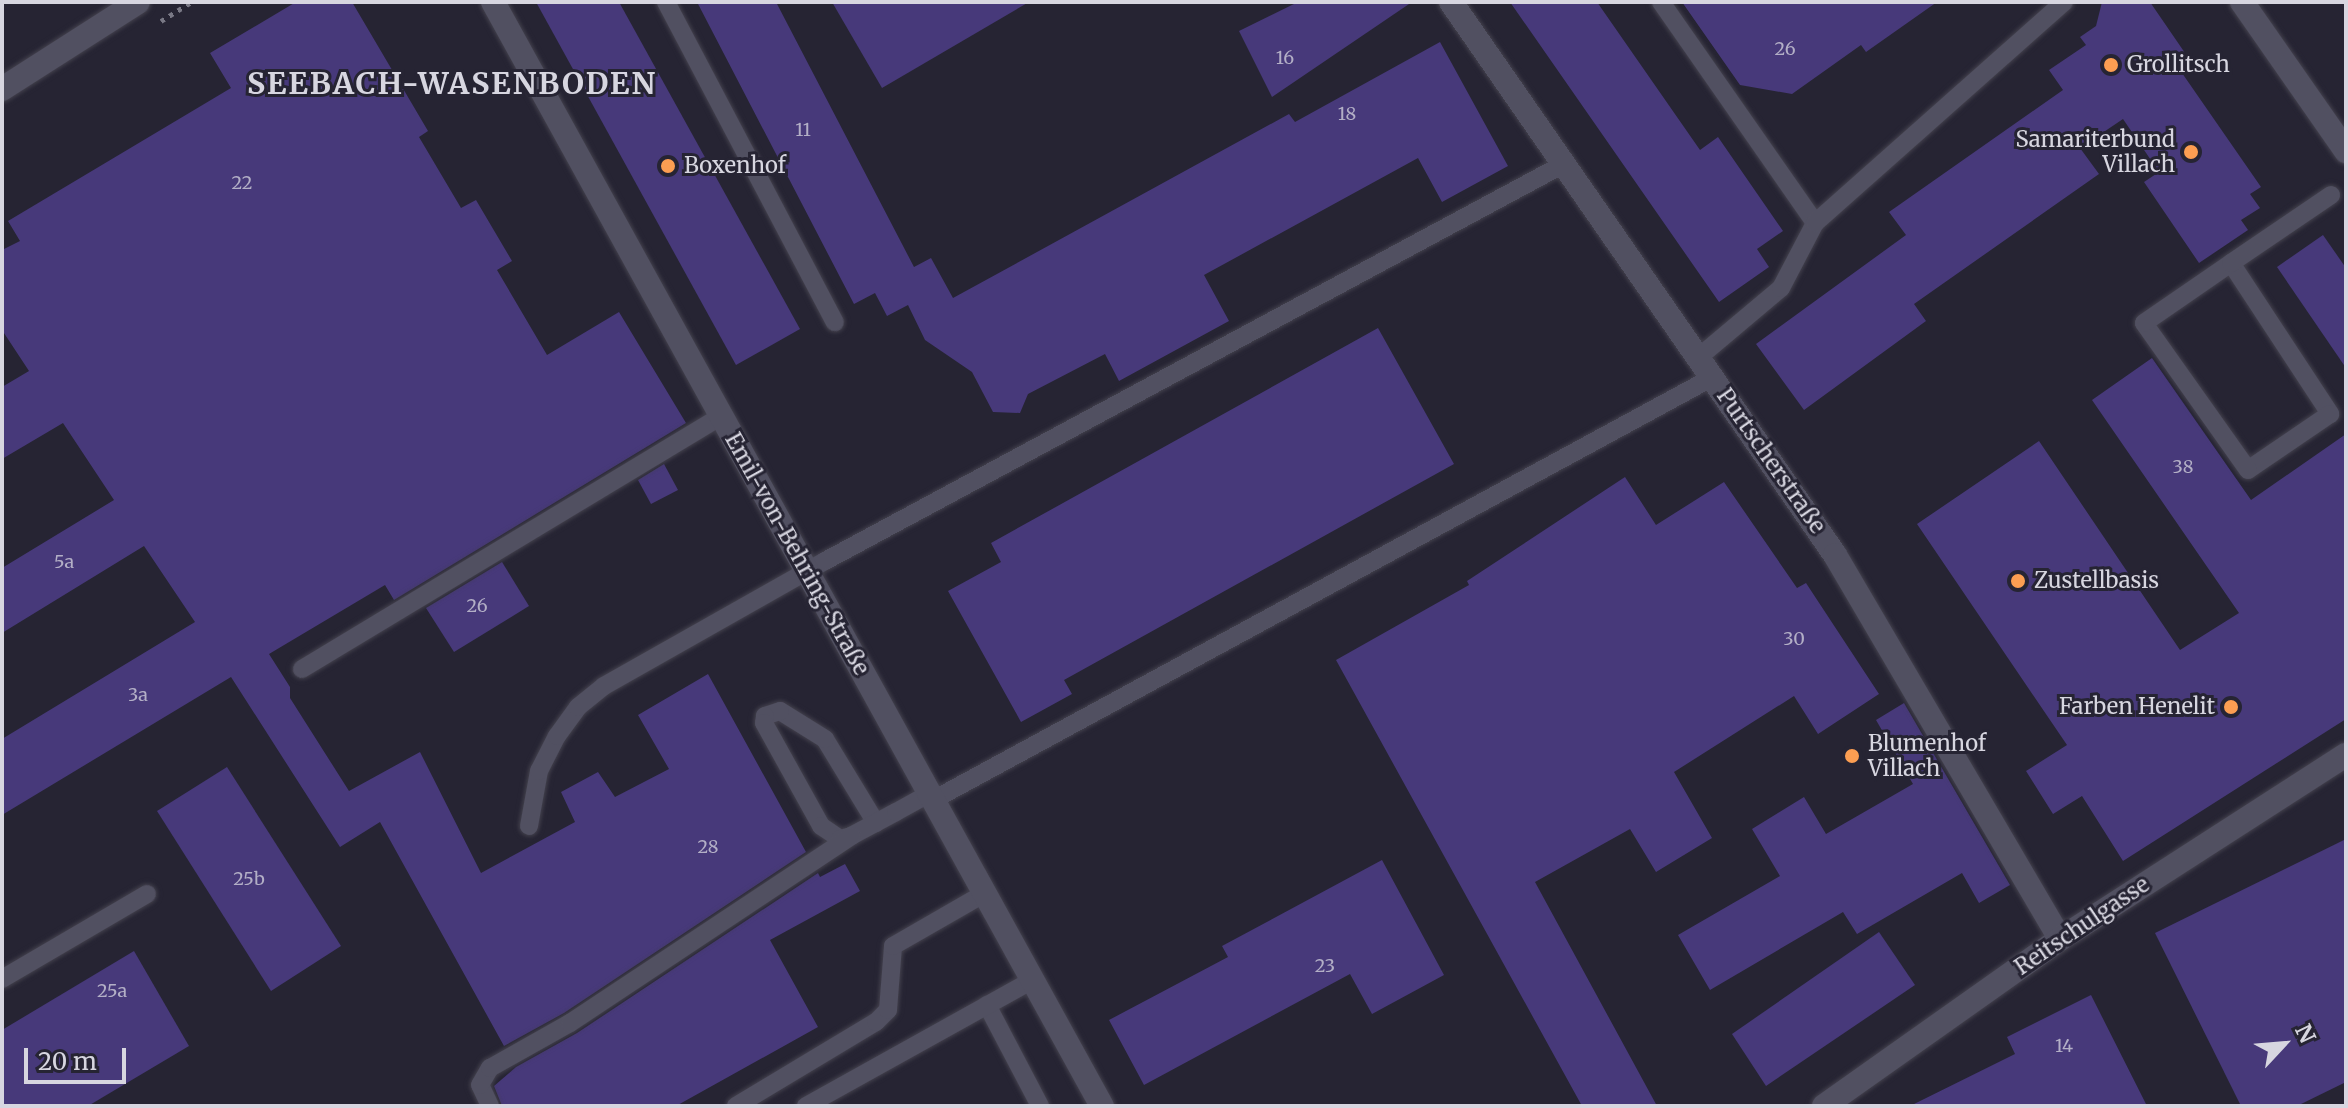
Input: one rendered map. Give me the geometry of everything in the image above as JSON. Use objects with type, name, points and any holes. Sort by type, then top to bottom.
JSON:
[{"type":"street","points":[[2,89],[138,2]]},
{"type":"street","name":"Emil-von-Behring-Straße","points":[[493,2],[1102,1106]]},
{"type":"street","name":"Purtscherstraße","points":[[1451,2],[1835,555],[2060,939]]},
{"type":"street","points":[[2242,2],[2346,151]]},
{"type":"street","name":"Reitschulgasse","points":[[1824,1106],[2060,939],[2346,755]]},
{"type":"lane","points":[[666,2],[835,322]]},
{"type":"lane","points":[[1661,2],[1815,223]]},
{"type":"lane","points":[[490,1106],[480,1085],[490,1068],[570,1023],[851,836],[931,797],[1706,367],[1781,288],[1815,223],[2064,2]]},
{"type":"lane","points":[[529,826],[539,771],[578,707],[604,686],[806,571],[1564,164]]},
{"type":"lane","points":[[2231,263],[2330,414],[2248,470],[2144,323],[2231,263],[2331,195]]},
{"type":"lane","points":[[302,669],[721,416]]},
{"type":"lane","points":[[851,836],[840,839],[821,826],[764,723],[772,711],[834,747],[876,823]]},
{"type":"lane","points":[[736,1106],[876,1022],[888,1010],[893,946],[985,893]]},
{"type":"lane","points":[[2,979],[147,894]]},
{"type":"lane","points":[[806,1106],[1032,980]]},
{"type":"lane","points":[[987,1005],[1040,1106]]},
{"type":"building","points":[[296,2],[352,2],[428,131],[419,137],[461,208],[476,200],[512,261],[497,270],[547,355],[619,312],[686,423],[394,600],[385,585],[269,654],[290,687],[290,698],[349,791],[420,752],[481,873],[575,822],[561,792],[598,772],[615,797],[669,769],[638,715],[708,674],[806,852],[564,1013],[504,1046],[380,822],[340,847],[231,677],[2,815],[2,739],[195,622],[144,546],[2,633],[2,568],[114,500],[63,423],[2,459],[2,387],[29,371],[2,330],[2,250],[20,241],[8,221],[231,88],[210,53]]},
{"type":"building","name":"Boxenhof","points":[[536,2],[619,2],[800,329],[736,365]]},
{"type":"building","points":[[697,2],[776,2],[914,267],[931,258],[953,298],[1289,114],[1295,122],[1440,42],[1508,166],[1442,202],[1418,158],[1204,275],[1229,321],[1119,381],[1105,354],[1028,394],[1020,413],[993,412],[972,372],[925,340],[908,305],[887,316],[875,293],[854,304]]},
{"type":"building","points":[[832,2],[1029,2],[882,88]]},
{"type":"building","points":[[1298,2],[1412,2],[1272,97],[1239,31]]},
{"type":"building","points":[[1510,2],[1597,2],[1700,150],[1718,137],[1783,231],[1757,249],[1769,267],[1719,302]]},
{"type":"building","points":[[1682,2],[1937,2],[1866,52],[1861,45],[1792,94],[1740,85]]},
{"type":"building","points":[[2102,2],[2150,2],[2185,53],[2173,60],[2261,187],[2250,194],[2260,208],[2241,220],[2248,230],[2199,263],[2144,182],[2159,172],[2123,119],[2080,148],[2099,174],[1914,304],[1926,321],[1804,410],[1756,344],[1906,235],[1889,212],[2063,90],[2049,70],[2086,45],[2080,37],[2096,26]]},
{"type":"building","points":[[2323,235],[2346,268],[2346,368],[2277,267]]},
{"type":"building","points":[[1378,328],[1454,464],[1064,680],[1072,694],[1021,722],[948,591],[1001,562],[991,543]]},
{"type":"building","points":[[2152,358],[2251,500],[2346,434],[2346,719],[2123,861],[2082,796],[2053,814],[2026,771],[2067,745],[1917,524],[2039,441],[2180,650],[2239,613],[2092,400]]},
{"type":"building","points":[[664,464],[678,490],[651,504],[638,480]]},
{"type":"building","points":[[1625,477],[1656,525],[1724,482],[1797,588],[1806,583],[1879,694],[1818,734],[1794,696],[1674,772],[1712,838],[1656,872],[1630,829],[1535,882],[1657,1106],[1582,1106],[1336,660],[1469,585],[1467,581]]},
{"type":"building","points":[[502,562],[529,606],[454,652],[426,608]]},
{"type":"building","points":[[1904,703],[2010,885],[1979,903],[1962,873],[1857,934],[1843,912],[1710,990],[1678,935],[1780,876],[1752,829],[1804,797],[1826,834],[1913,784],[1876,720]]},
{"type":"building","points":[[227,767],[341,946],[271,991],[157,811]]},
{"type":"building","points":[[2346,839],[2346,1082],[2297,1106],[2241,1106],[2155,933]]},
{"type":"building","points":[[1382,860],[1444,975],[1372,1014],[1350,974],[1144,1085],[1109,1020],[1228,957],[1222,946]]},
{"type":"building","points":[[845,864],[860,891],[770,940],[818,1027],[676,1106],[502,1106],[494,1086],[516,1067],[577,1033],[818,873],[820,877]]},
{"type":"building","points":[[1879,932],[1915,985],[1766,1086],[1732,1034]]},
{"type":"building","points":[[134,951],[189,1046],[88,1106],[2,1106],[2,1030]]},
{"type":"building","points":[[2091,995],[2147,1106],[1910,1106],[2015,1054],[2007,1037]]},
{"type":"place","name":"Grollitsch","points":[[2111,65]]},
{"type":"place","name":"Samariterbund Villach","points":[[2191,152]]},
{"type":"place","name":"Boxenhof","points":[[668,166]]},
{"type":"place","name":"Zustellbasis","points":[[2018,581]]},
{"type":"place","name":"Farben Henelit","points":[[2231,707]]},
{"type":"place","name":"Blumenhof Villach","points":[[1852,756]]},
{"type":"district","name":"SEEBACH-WASENBODEN","points":[[452,83]]}]
